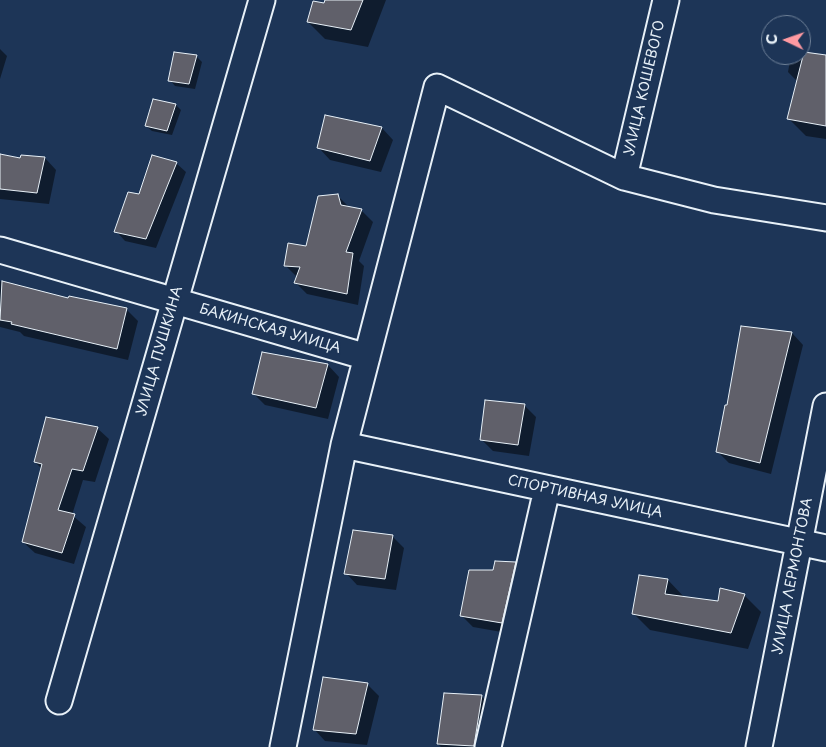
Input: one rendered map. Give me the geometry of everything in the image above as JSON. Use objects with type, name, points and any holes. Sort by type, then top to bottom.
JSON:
[{"type":"street","name":"УЛИЦА ПУШКИНА","points":[[59,701],[262,0]]},
{"type":"street","name":"УЛИЦА КОШЕВОГО","points":[[624,177],[666,0]]},
{"type":"street","points":[[283,747],[344,445],[437,87],[624,177],[714,200],[826,218]]},
{"type":"street","name":"БАКИНСКАЯ УЛИЦА","points":[[0,250],[367,357]]},
{"type":"street","name":"УЛИЦА ЛЕРМОНТОВА","points":[[759,747],[826,406]]},
{"type":"street","name":"СПОРТИВНАЯ УЛИЦА","points":[[344,445],[826,548]]},
{"type":"street","points":[[488,747],[547,489]]},
{"type":"building","points":[[325,0],[363,0],[351,30],[307,22],[313,1],[324,3]]},
{"type":"building","points":[[174,52],[197,55],[189,84],[168,81]]},
{"type":"building","points":[[811,53],[826,55],[826,126],[787,119],[801,65],[811,65]]},
{"type":"building","points":[[153,99],[176,104],[167,131],[145,126]]},
{"type":"building","points":[[325,115],[382,127],[370,161],[317,148]]},
{"type":"building","points":[[0,154],[20,158],[21,155],[45,157],[37,193],[0,189]]},
{"type":"building","points":[[152,155],[177,162],[146,239],[114,232],[128,192],[139,194]]},
{"type":"building","points":[[338,194],[341,205],[362,209],[346,252],[353,253],[347,294],[294,283],[300,267],[284,266],[288,243],[306,246],[318,196]]},
{"type":"building","points":[[2,281],[68,298],[69,296],[127,308],[117,349],[0,320]]},
{"type":"building","points":[[741,326],[792,332],[760,463],[716,452],[725,405],[727,405]]},
{"type":"building","points":[[262,352],[328,364],[316,408],[252,394]]},
{"type":"building","points":[[485,400],[525,404],[518,445],[480,440]]},
{"type":"building","points":[[46,417],[98,427],[83,471],[72,469],[58,510],[75,514],[62,553],[22,542],[42,464],[34,462]]},
{"type":"building","points":[[353,530],[393,535],[385,579],[344,574]]},
{"type":"building","points":[[495,561],[516,562],[502,623],[460,616],[469,570],[493,570]]},
{"type":"building","points":[[639,575],[668,579],[665,594],[718,601],[720,588],[745,594],[731,633],[632,614]]},
{"type":"building","points":[[323,677],[368,683],[356,734],[313,730]]},
{"type":"building","points":[[444,693],[482,695],[474,746],[437,744]]}]
